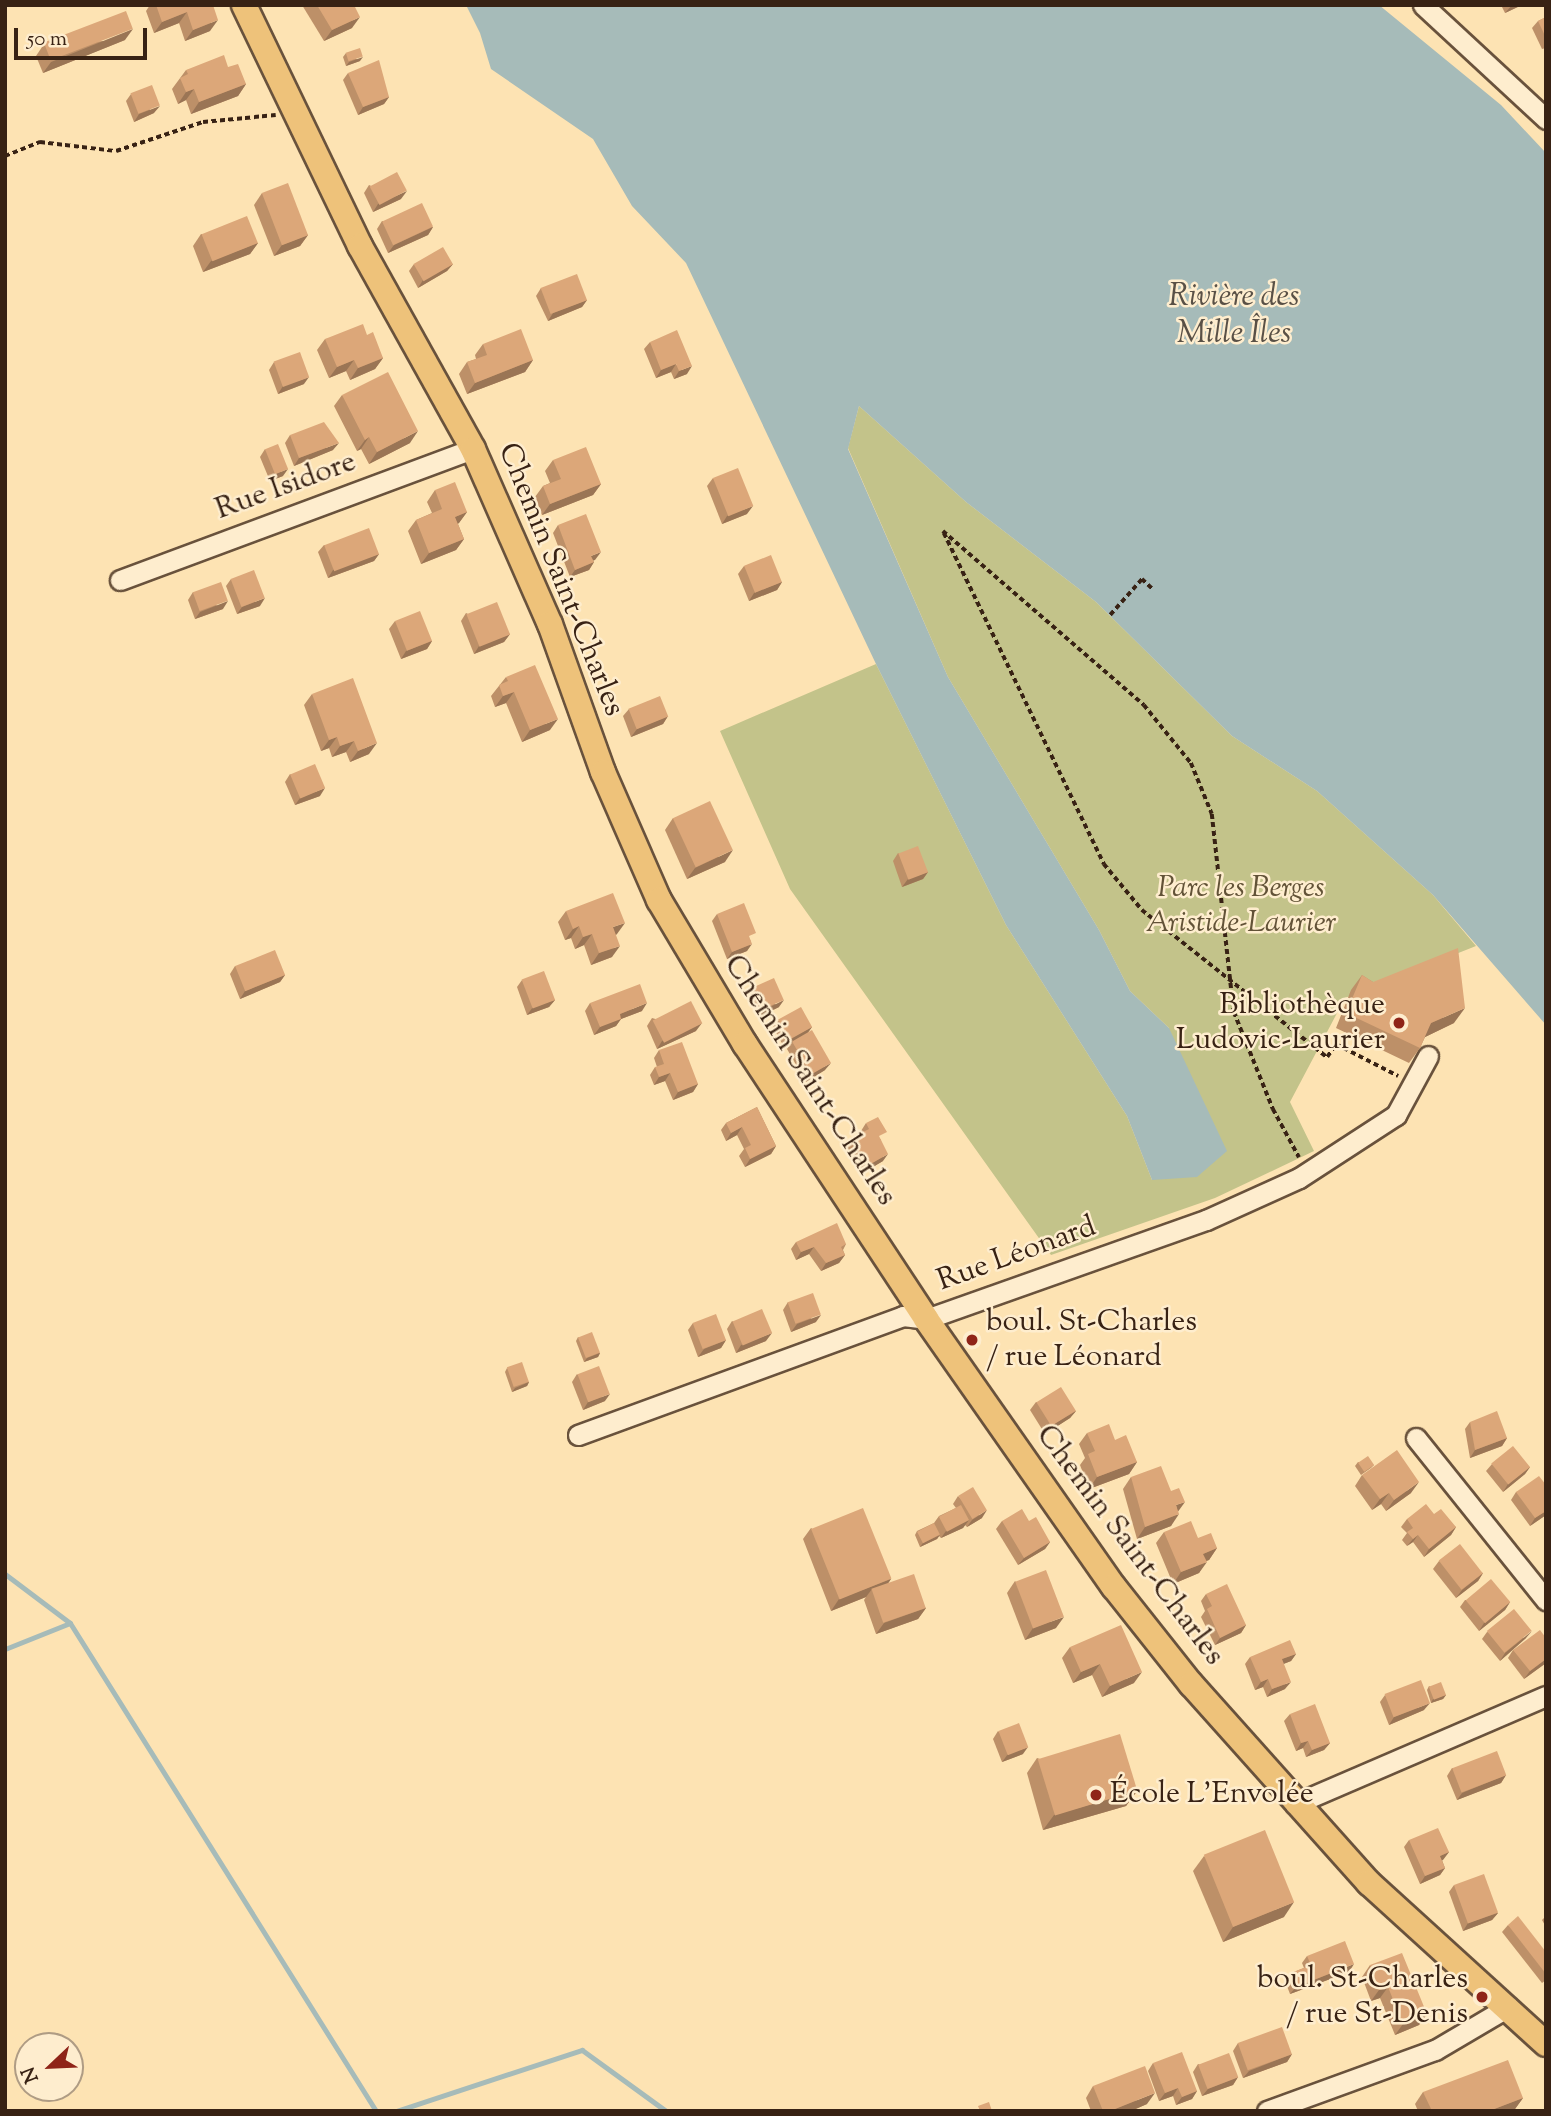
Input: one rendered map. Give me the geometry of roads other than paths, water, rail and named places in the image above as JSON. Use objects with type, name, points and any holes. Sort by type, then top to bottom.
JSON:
[{"type":"main road","name":"Chemin Saint-Charles","points":[[244,5],[299,112],[360,246],[473,449],[550,624],[603,772],[659,900],[745,1044],[926,1319],[1114,1587],[1295,1804],[1369,1883],[1457,1966],[1541,2032]]},
{"type":"street","points":[[1423,5],[1546,119]]},
{"type":"street","name":"Rue Isidore","points":[[120,580],[473,449]]},
{"type":"street","name":"Rue Léonard","points":[[579,1435],[903,1316],[926,1319],[1206,1220],[1308,1172],[1396,1115],[1428,1056]]},
{"type":"street","points":[[1416,1438],[1546,1600]]},
{"type":"street","points":[[1295,1804],[1546,1696]]},
{"type":"street","points":[[1267,2111],[1435,2050],[1507,2007]]},
{"type":"water","name":"Rivière des Mille Îles","points":[[466,5],[1379,5],[1501,105],[1546,153],[1546,1025],[1433,895],[1317,791],[1232,736],[1096,602],[966,502],[859,406],[848,449],[948,677],[1099,930],[1130,991],[1169,1028],[1227,1151],[1197,1177],[1152,1180],[1127,1116],[1006,925],[876,664],[686,263],[632,206],[593,139],[491,69],[480,33]]},
{"type":"waterway","points":[[5,1574],[70,1623],[5,1649]]},
{"type":"waterway","points":[[70,1623],[376,2111]]},
{"type":"waterway","points":[[396,2111],[582,2050],[666,2111]]},
{"type":"place","name":"Bibliothèque Ludovic-Laurier","points":[[1399,1023]]},
{"type":"place","name":"boul. St-Charles / rue Léonard","points":[[972,1340]]},
{"type":"place","name":"École L'Envolée","points":[[1096,1795]]},
{"type":"place","name":"boul. St-Charles / rue St-Denis","points":[[1482,1997]]},
{"type":"park label","name":"Parc les Berges Aristide-Laurier","points":[[1241,906]]}]
